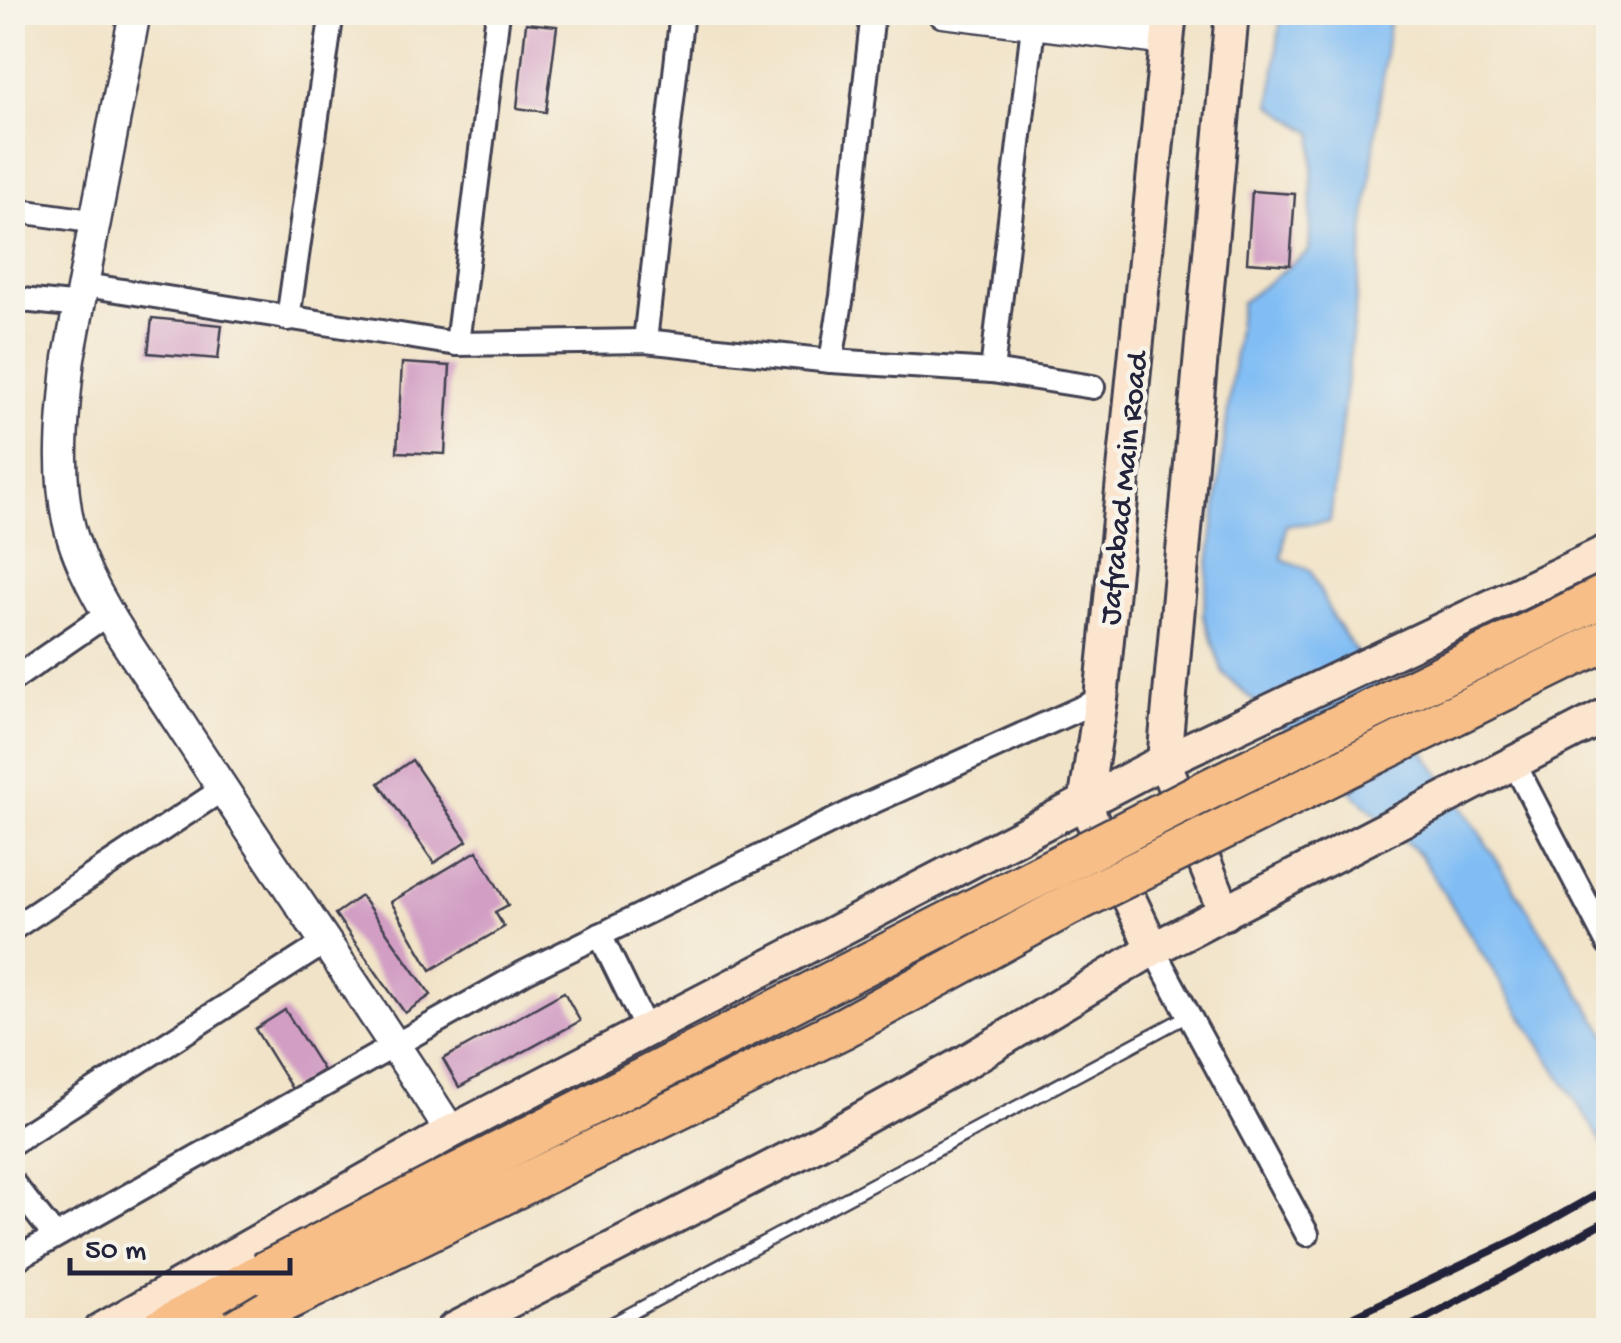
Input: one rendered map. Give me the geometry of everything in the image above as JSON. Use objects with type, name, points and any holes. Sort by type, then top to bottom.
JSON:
[{"type":"highway","points":[[160,1330],[263,1273],[1140,824],[1608,594]]},
{"type":"highway","points":[[236,1330],[316,1286],[843,1028],[1069,905],[1608,639]]},
{"type":"main road","name":"Jafrabad Main Road","points":[[1225,912],[1164,760],[1232,12]]},
{"type":"main road","name":"Jafrabad Main Road","points":[[1085,805],[1101,699],[1169,26]]},
{"type":"main road","points":[[101,1330],[451,1132],[1085,805],[1164,760],[1608,551]]},
{"type":"main road","points":[[453,1330],[511,1306],[839,1132],[1153,949],[1608,714]]},
{"type":"main road","points":[[1085,805],[1153,949]]},
{"type":"street","points":[[134,12],[63,416],[65,497],[74,540],[109,613],[323,944],[394,1042],[451,1132]]},
{"type":"street","points":[[288,319],[332,12]]},
{"type":"street","points":[[457,344],[498,12]]},
{"type":"street","points":[[645,340],[682,12]]},
{"type":"street","points":[[831,361],[842,296],[873,12]]},
{"type":"street","points":[[943,12],[1033,26],[1169,26]]},
{"type":"street","points":[[992,371],[1033,26]]},
{"type":"street","points":[[12,210],[98,222]]},
{"type":"street","points":[[12,299],[83,295],[457,344],[645,340],[831,361],[992,371],[1093,388]]},
{"type":"street","points":[[12,680],[109,613]]},
{"type":"street","points":[[12,1261],[52,1234],[394,1042],[600,934],[857,809],[1101,699]]},
{"type":"street","points":[[1514,761],[1608,944]]},
{"type":"street","points":[[12,929],[223,789]]},
{"type":"street","points":[[600,934],[647,1031]]},
{"type":"street","points":[[12,1142],[323,944]]},
{"type":"street","points":[[1153,949],[1307,1234]]},
{"type":"street","points":[[12,1182],[52,1234]]},
{"type":"lane","points":[[600,1330],[1189,1014]]},
{"type":"water","points":[[1281,13],[1390,13],[1330,522],[1286,525],[1282,559],[1310,570],[1333,618],[1479,832],[1608,1037],[1608,1152],[1420,855],[1223,673],[1203,614],[1241,303],[1309,251],[1314,134],[1271,105]]},
{"type":"building","points":[[526,23],[557,26],[546,112],[517,108]]},
{"type":"building","points":[[1252,191],[1295,194],[1290,265],[1247,262]]},
{"type":"building","points":[[152,318],[222,325],[218,359],[148,353]]},
{"type":"building","points":[[402,363],[450,366],[445,454],[397,452]]},
{"type":"building","points":[[412,760],[467,841],[434,863],[379,783]]},
{"type":"building","points":[[477,851],[508,905],[495,912],[504,927],[431,970],[391,902]]},
{"type":"building","points":[[361,896],[431,995],[405,1013],[335,914]]},
{"type":"building","points":[[564,992],[580,1021],[459,1087],[443,1059]]},
{"type":"building","points":[[285,1010],[323,1070],[292,1089],[255,1029]]},
{"type":"railway","points":[[1325,1330],[1521,1237],[1608,1188]]},
{"type":"railway","points":[[1404,1330],[1608,1220]]}]
